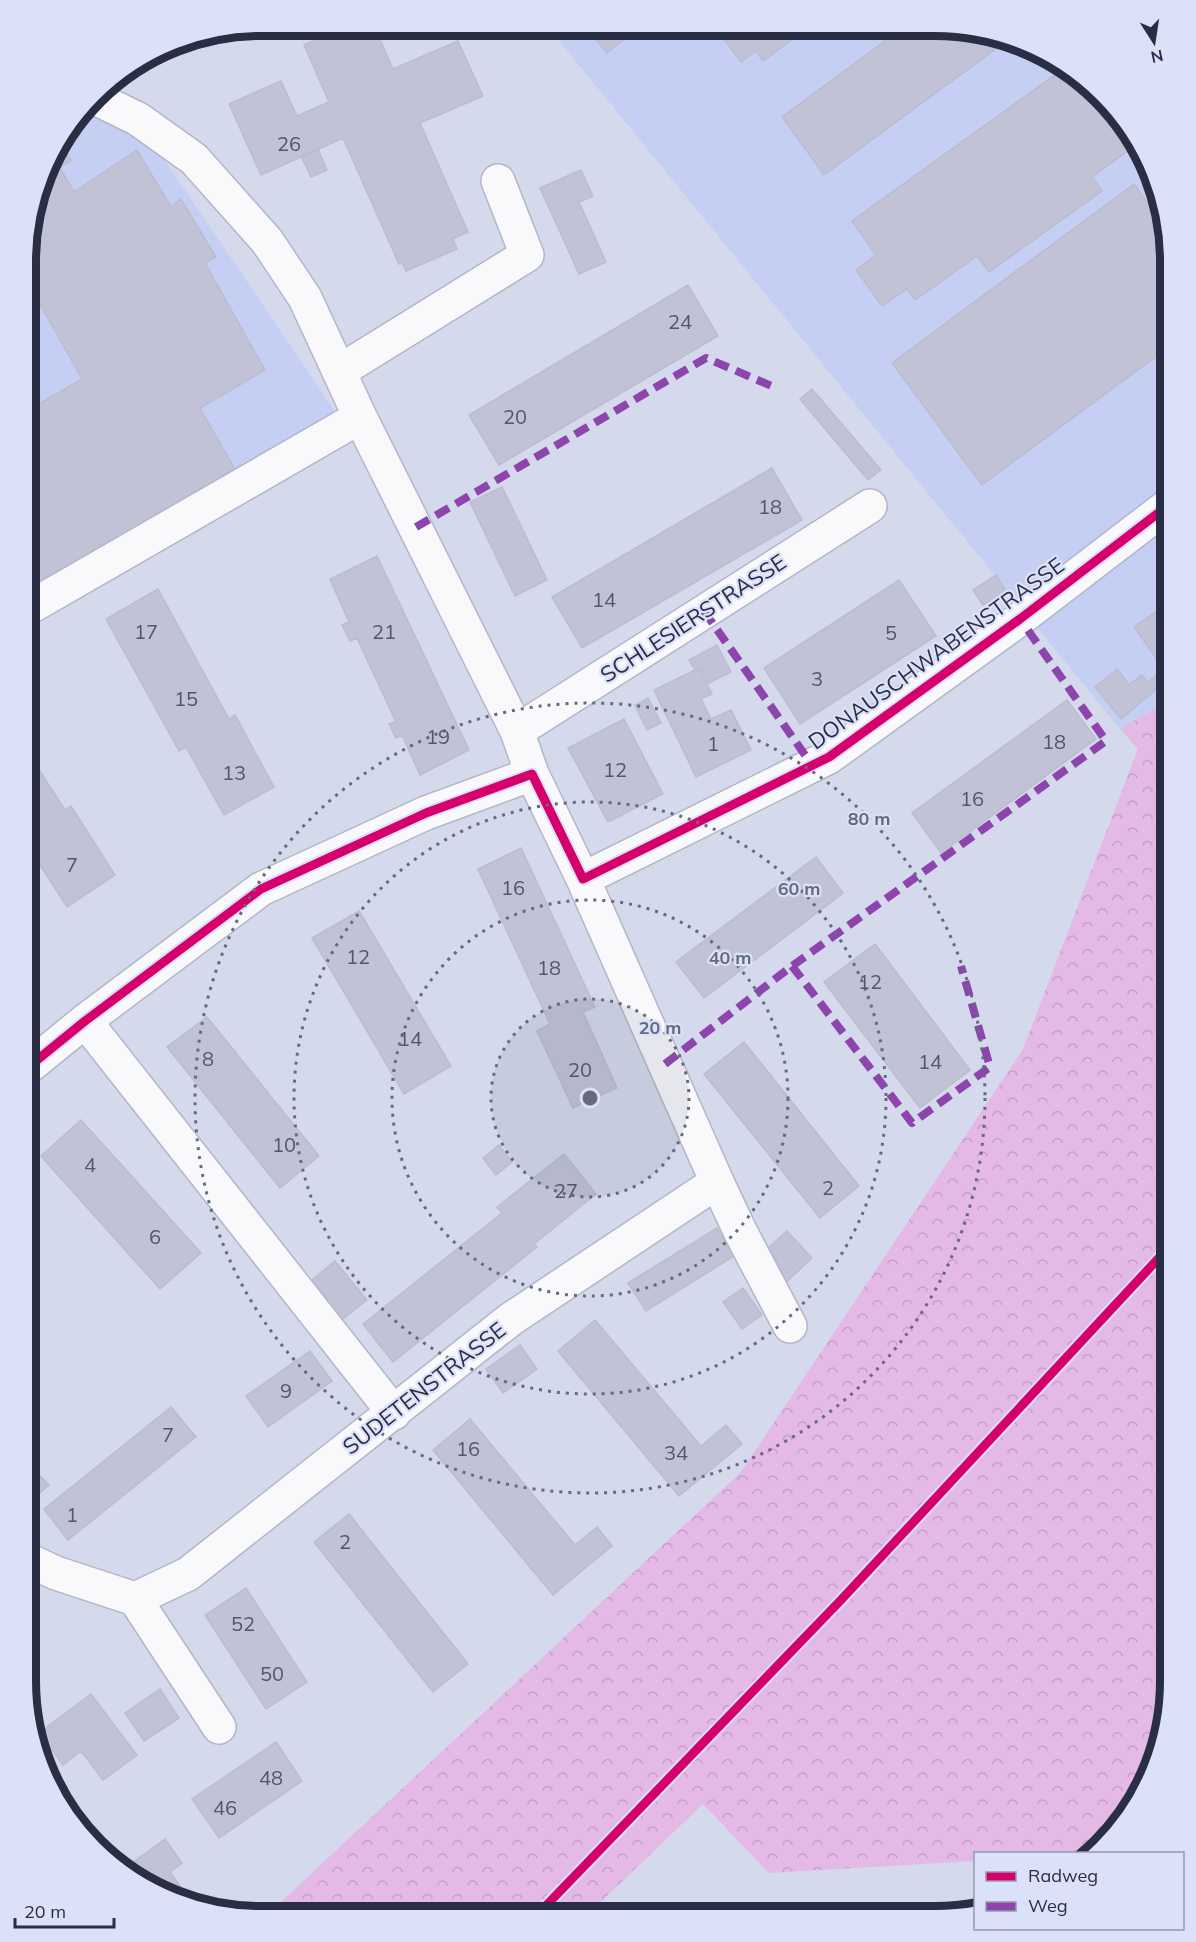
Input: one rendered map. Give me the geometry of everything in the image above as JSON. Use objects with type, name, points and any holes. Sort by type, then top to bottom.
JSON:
[{"type":"street","points":[[102,102],[138,119],[194,159],[267,241],[305,298],[365,425],[517,730],[532,774],[584,879],[717,1182],[790,1326]]},
{"type":"street","points":[[340,371],[527,255],[498,181]]},
{"type":"street","points":[[36,604],[365,425]]},
{"type":"street","name":"SCHLESIERSTRASSE","points":[[517,730],[870,506]]},
{"type":"street","name":"DONAUSCHWABENSTRASSE","points":[[584,879],[829,757],[1028,613],[1160,512]]},
{"type":"street","points":[[36,1061],[85,1021],[261,889],[426,813],[532,774]]},
{"type":"street","points":[[85,1021],[394,1413]]},
{"type":"street","name":"SUDETENSTRASSE","points":[[135,1599],[188,1574],[511,1319],[717,1182]]},
{"type":"street","points":[[36,1564],[56,1573],[135,1599],[219,1727]]},
{"type":"shaded area","points":[[555,36],[950,36],[979,40],[1021,53],[1048,66],[1072,82],[1114,124],[1130,148],[1143,175],[1156,217],[1160,246],[1160,706],[1120,729]]},
{"type":"shaded area","points":[[116,89],[353,438],[36,620],[36,246],[40,217],[53,175],[66,148],[82,124]]},
{"type":"green space","points":[[1160,706],[1160,1696],[1156,1725],[1143,1767],[1130,1794],[1114,1818],[1081,1852],[974,1852],[974,1861],[769,1873],[703,1804],[596,1906],[277,1906],[741,1472],[1023,1049],[1138,749],[1120,729]]},
{"type":"building","points":[[324,36],[378,36],[393,69],[458,41],[483,96],[420,123],[468,232],[453,239],[457,249],[406,271],[402,263],[399,264],[343,138],[261,175],[229,104],[281,81],[297,116],[329,102],[304,45]]},
{"type":"building","points":[[593,36],[628,36],[607,53]]},
{"type":"building","points":[[722,36],[797,36],[763,61],[756,51],[741,62]]},
{"type":"building","points":[[892,36],[950,36],[1000,46],[824,175],[782,117]]},
{"type":"building","points":[[1058,73],[1081,91],[1090,102],[1094,102],[1114,124],[1130,149],[1092,177],[1102,191],[989,272],[977,256],[915,300],[907,289],[882,306],[856,270],[876,255],[852,221]]},
{"type":"building","points":[[318,149],[327,170],[311,177],[301,156]]},
{"type":"building","points":[[65,150],[71,160],[60,168],[74,192],[137,150],[171,207],[181,199],[216,257],[205,263],[265,370],[200,408],[237,473],[36,587],[36,406],[82,379],[36,297],[36,246],[40,217],[53,175]]},
{"type":"building","points":[[581,170],[593,196],[579,202],[606,262],[579,274],[540,188]]},
{"type":"building","points":[[1134,184],[1152,209],[1153,208],[1160,246],[1160,353],[982,485],[892,363]]},
{"type":"building","points":[[688,285],[718,336],[499,465],[469,415]]},
{"type":"building","points":[[812,389],[881,470],[868,480],[800,399]]},
{"type":"building","points":[[772,468],[802,520],[582,648],[552,597]]},
{"type":"building","points":[[502,487],[547,580],[515,596],[470,502]]},
{"type":"building","points":[[377,556],[469,750],[420,775],[402,735],[396,738],[389,724],[396,722],[357,638],[350,641],[342,625],[349,622],[330,579]]},
{"type":"building","points":[[996,575],[1006,591],[983,605],[973,590]]},
{"type":"building","points":[[899,580],[936,636],[800,724],[764,668]]},
{"type":"building","points":[[158,589],[229,719],[235,715],[274,787],[224,815],[186,747],[179,751],[106,619]]},
{"type":"building","points":[[1160,609],[1160,664],[1134,627]]},
{"type":"building","points":[[717,645],[731,672],[707,684],[699,668],[695,670],[689,660]]},
{"type":"building","points":[[699,668],[712,694],[701,699],[711,719],[731,710],[751,750],[696,777],[654,690]]},
{"type":"building","points":[[1117,669],[1129,685],[1142,675],[1148,682],[1157,674],[1160,678],[1160,686],[1121,719],[1095,687]]},
{"type":"building","points":[[648,698],[661,723],[647,730],[635,705]]},
{"type":"building","points":[[1067,700],[1096,739],[941,853],[912,813]]},
{"type":"building","points":[[624,719],[663,794],[608,822],[568,748]]},
{"type":"building","points":[[36,765],[65,810],[71,806],[115,875],[67,907],[36,859]]},
{"type":"building","points":[[521,848],[595,1007],[583,1012],[617,1088],[573,1108],[537,1031],[550,1024],[478,869]]},
{"type":"building","points":[[816,857],[843,893],[704,998],[676,962]]},
{"type":"building","points":[[359,911],[451,1066],[404,1094],[312,938]]},
{"type":"building","points":[[875,944],[970,1070],[920,1108],[824,982]]},
{"type":"building","points":[[207,1017],[319,1156],[280,1188],[167,1047]]},
{"type":"building","points":[[744,1042],[859,1186],[820,1218],[704,1074]]},
{"type":"building","points":[[81,1120],[201,1253],[160,1289],[41,1156]]},
{"type":"building","points":[[499,1145],[512,1162],[496,1175],[483,1158]]},
{"type":"building","points":[[564,1154],[596,1194],[534,1244],[537,1247],[393,1362],[363,1324],[502,1213],[497,1207]]},
{"type":"building","points":[[717,1228],[734,1256],[646,1311],[628,1283]]},
{"type":"building","points":[[787,1231],[812,1258],[784,1284],[764,1252]]},
{"type":"building","points":[[335,1261],[367,1300],[338,1323],[307,1284]]},
{"type":"building","points":[[743,1288],[762,1315],[742,1329],[723,1302]]},
{"type":"building","points":[[595,1320],[701,1446],[726,1425],[742,1444],[679,1496],[558,1351]]},
{"type":"building","points":[[520,1345],[537,1369],[503,1393],[486,1369]]},
{"type":"building","points":[[310,1351],[332,1381],[268,1427],[246,1396]]},
{"type":"building","points":[[171,1407],[196,1437],[68,1540],[44,1509]]},
{"type":"building","points":[[470,1419],[575,1545],[597,1527],[612,1546],[553,1595],[433,1450]]},
{"type":"building","points":[[36,1471],[49,1485],[36,1497]]},
{"type":"building","points":[[349,1514],[468,1664],[433,1692],[314,1542]]},
{"type":"building","points":[[246,1588],[307,1682],[266,1709],[205,1615]]},
{"type":"building","points":[[160,1689],[179,1718],[144,1741],[125,1713]]},
{"type":"building","points":[[91,1694],[137,1755],[103,1780],[81,1751],[63,1765],[44,1740],[42,1731]]},
{"type":"building","points":[[276,1742],[302,1781],[219,1838],[192,1799]]},
{"type":"building","points":[[165,1839],[182,1863],[170,1872],[185,1892],[161,1883],[130,1864]]},
{"type":"marked path","points":[[416,527],[706,358],[774,387]]},
{"type":"marked path","points":[[704,611],[812,765]]},
{"type":"marked path","points":[[665,1064],[792,966],[1106,741],[1020,619]]},
{"type":"marked path","points":[[792,966],[912,1123],[990,1067],[961,966]]},
{"type":"cycle path","points":[[36,1061],[85,1021],[261,889],[426,813],[532,774],[583,879],[829,757],[1020,619],[1160,512]]},
{"type":"cycle path","points":[[546,1906],[840,1601],[1160,1257]]}]
